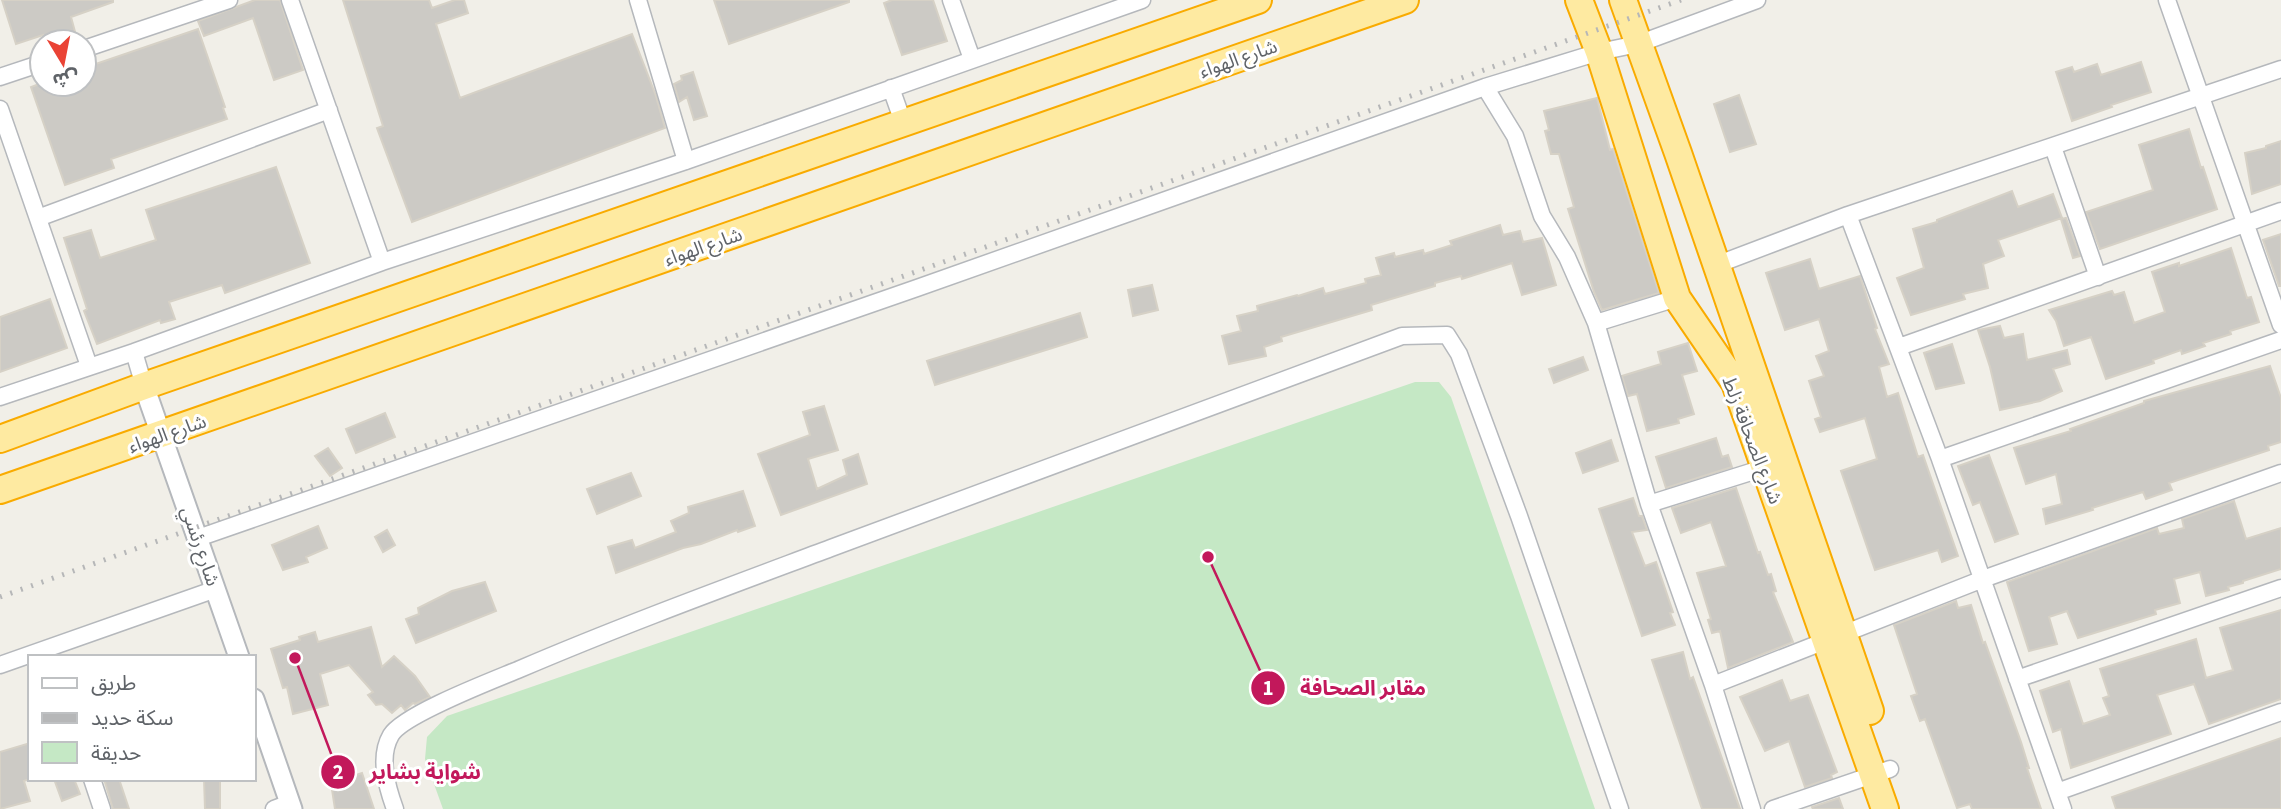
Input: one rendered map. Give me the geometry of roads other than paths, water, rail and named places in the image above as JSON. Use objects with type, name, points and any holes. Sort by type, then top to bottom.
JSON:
[{"type":"highway","points":[[0,439],[144,386],[1258,0]]},
{"type":"highway","name":"شارع الهواء","points":[[0,490],[1405,0]]},
{"type":"highway","name":"شارع الصحافة زلط","points":[[1578,0],[1599,51],[1677,298],[1735,383],[1774,465]]},
{"type":"highway","name":"شارع الصحافة زلط","points":[[1623,0],[1716,265],[1774,465],[1882,772],[1904,809]]},
{"type":"highway","name":"شارع الصحافة زلط","points":[[1882,772],[1885,809]]},
{"type":"street","points":[[98,44],[229,0]]},
{"type":"street","points":[[290,0],[382,262]]},
{"type":"street","points":[[638,0],[686,161]]},
{"type":"street","points":[[951,0],[972,59]]},
{"type":"street","points":[[0,397],[134,352],[382,262],[686,161],[1142,0]]},
{"type":"street","points":[[198,538],[904,293],[1485,87],[1599,51],[1638,44],[1757,0]]},
{"type":"street","points":[[2166,0],[2281,326]]},
{"type":"street","points":[[0,77],[28,68]]},
{"type":"street","points":[[1716,265],[1848,215],[2281,69]]},
{"type":"street","points":[[1485,87],[1515,136],[1542,216],[1567,257],[1596,323],[1649,504],[1713,685],[1752,809]]},
{"type":"street","points":[[891,88],[904,122]]},
{"type":"street","points":[[0,108],[89,366]]},
{"type":"street","points":[[38,218],[329,110]]},
{"type":"street","points":[[2053,147],[2098,277]]},
{"type":"street","points":[[1899,346],[2281,211]]},
{"type":"street","points":[[1848,215],[1940,459],[2063,809]]},
{"type":"street","points":[[1596,323],[1677,298]]},
{"type":"street","points":[[395,809],[387,787],[384,761],[391,735],[402,724],[430,708],[602,635],[1389,341],[1402,337],[1447,335],[1458,354],[1519,516],[1620,809]]},
{"type":"street","points":[[1940,459],[2281,340]]},
{"type":"street","points":[[134,352],[144,386]]},
{"type":"street","name":"شارع رئسي","points":[[144,386],[238,655]]},
{"type":"street","points":[[1649,504],[1774,465]]},
{"type":"street","points":[[1713,685],[1983,579],[2281,473]]},
{"type":"street","points":[[2017,679],[2281,588]]},
{"type":"street","points":[[49,653],[216,589]]},
{"type":"street","points":[[0,665],[28,658]]},
{"type":"street","points":[[256,706],[285,807]]},
{"type":"street","points":[[2057,792],[2281,712]]},
{"type":"street","points":[[1773,809],[1882,772]]},
{"type":"street","points":[[93,781],[102,809]]},
{"type":"railway","points":[[0,597],[1681,0]]},
{"type":"place","name":"مقابر الصحافة","points":[[1208,557]]},
{"type":"place","name":"شواية بشاير","points":[[295,658]]}]
